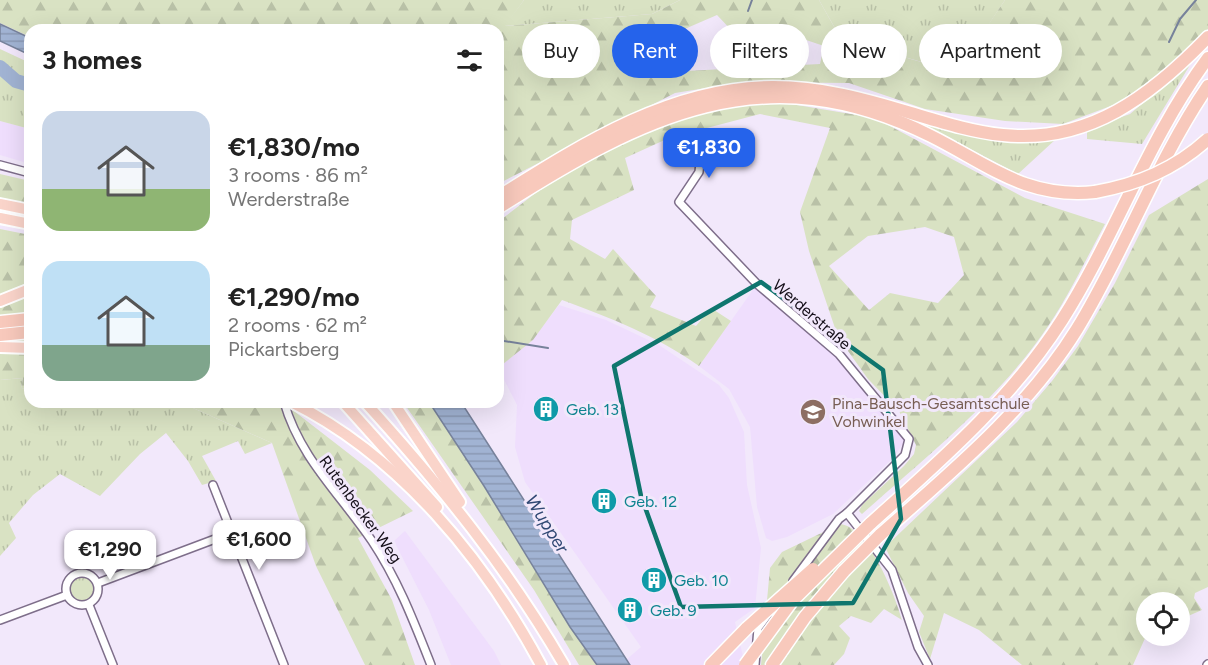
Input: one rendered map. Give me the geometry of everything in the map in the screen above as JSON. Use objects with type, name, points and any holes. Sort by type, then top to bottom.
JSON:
[{"type":"highway","points":[[504,205],[620,137],[659,119],[705,105],[743,98],[797,98],[876,108],[975,130],[1016,136],[1073,130],[1113,115],[1135,102],[1161,83],[1208,37]]},
{"type":"highway","points":[[711,665],[784,594],[870,524],[970,432],[1007,394],[1047,343],[1095,263],[1161,133],[1208,58]]},
{"type":"highway","points":[[772,665],[824,594],[880,536],[1017,408],[1051,367],[1077,330],[1173,145],[1208,86]]},
{"type":"highway","points":[[504,193],[616,128],[679,102],[713,93],[771,87],[823,90],[876,108],[994,172],[1025,186],[1061,193],[1095,192],[1126,186],[1161,173],[1186,158],[1208,139]]},
{"type":"highway","points":[[0,204],[24,209]]},
{"type":"highway","points":[[0,218],[24,223]]},
{"type":"highway","points":[[0,301],[24,291]]},
{"type":"highway","points":[[0,322],[24,320]]},
{"type":"highway","points":[[0,335],[24,333]]},
{"type":"highway","points":[[0,347],[24,348]]},
{"type":"highway","points":[[302,408],[328,422],[368,450],[419,498],[489,583],[541,665]]},
{"type":"highway","points":[[349,408],[423,491],[495,582],[546,665]]},
{"type":"highway","points":[[370,408],[464,514],[509,577],[564,665]]},
{"type":"highway","points":[[397,408],[432,462],[459,497],[464,514]]},
{"type":"highway","points":[[745,665],[792,601],[854,538]]},
{"type":"street","name":"Werderstraße","points":[[709,136],[702,142],[699,172],[679,202],[757,284],[839,354],[909,439],[905,455],[847,513]]},
{"type":"street","points":[[0,165],[24,171]]},
{"type":"street","name":"Rutenbecker Weg","points":[[286,408],[304,452],[382,556],[403,593],[431,665]]},
{"type":"street","points":[[213,485],[284,665]]},
{"type":"street","points":[[755,665],[758,628],[839,519],[847,513],[892,570],[918,647],[928,665]]},
{"type":"street","points":[[98,583],[231,533]]},
{"type":"street","points":[[79,573],[90,575],[98,583],[97,598],[89,604],[76,604],[67,595],[67,584],[79,573]]},
{"type":"street","points":[[0,620],[67,595]]},
{"type":"street","points":[[89,604],[113,665]]},
{"type":"highlighted area","points":[[761,282],[883,370],[901,519],[853,603],[681,607],[641,496],[614,366]]},
{"type":"shaded area","points":[[0,121],[24,127],[24,162],[0,155]]},
{"type":"shaded area","name":"Pina-Bausch-Gesamtschule Vohwinkel","points":[[755,287],[833,352],[870,393],[905,441],[892,459],[833,514],[787,537],[772,541],[766,538],[757,507],[750,427],[729,389],[699,366]]},
{"type":"shaded area","points":[[559,305],[606,320],[659,345],[719,385],[729,398],[744,432],[747,485],[761,548],[755,608],[735,622],[745,665],[630,665],[626,660],[641,647],[525,482],[515,447],[517,405],[504,380],[504,363],[533,339]]},
{"type":"shaded area","points":[[405,531],[494,651],[501,665],[451,665],[429,610],[394,541]]},
{"type":"green space","points":[[0,0],[524,0],[505,26],[522,25],[522,78],[600,78],[600,24],[530,24],[652,14],[680,0],[819,0],[833,24],[821,24],[821,45],[809,41],[809,24],[726,24],[717,15],[696,24],[612,24],[612,78],[698,78],[698,70],[710,70],[710,78],[809,78],[809,65],[820,64],[821,60],[821,78],[907,78],[907,58],[919,61],[919,78],[1062,78],[1062,24],[989,24],[1005,0],[1208,0],[1208,29],[1189,49],[1124,101],[1063,124],[1005,121],[925,109],[849,83],[744,82],[675,93],[504,181],[504,24],[24,24],[24,34],[0,23]]},
{"type":"green space","points":[[524,0],[680,0],[652,14],[504,26]]},
{"type":"green space","points":[[819,0],[1005,0],[989,24],[919,24],[919,61],[907,58],[907,24],[833,24]]},
{"type":"green space","points":[[0,49],[24,60],[24,127],[0,121]]},
{"type":"green space","points":[[1193,60],[1142,144],[1087,139],[1087,129],[1130,114]]},
{"type":"green space","points":[[773,101],[875,118],[1025,198],[1105,224],[1060,308],[1023,360],[980,407],[934,451],[862,514],[859,511],[862,505],[904,466],[914,454],[916,445],[899,411],[868,379],[838,337],[809,251],[800,212],[830,128],[760,114],[669,138],[625,158],[634,190],[572,220],[570,239],[605,259],[613,249],[656,296],[650,307],[696,326],[711,308],[731,321],[699,366],[650,337],[562,300],[533,340],[504,363],[504,217],[555,178],[637,135],[708,107]],"holes":[[[925,227],[954,237],[964,275],[938,303],[890,293],[869,310],[829,266],[868,236]]]},
{"type":"green space","points":[[911,118],[1028,141],[1056,139],[1018,174]]},
{"type":"green space","points":[[0,174],[24,180],[24,204],[0,198]]},
{"type":"green space","points":[[1208,179],[1208,587],[1195,593],[1194,598],[1202,610],[1190,615],[1190,592],[1136,592],[1136,646],[1142,646],[1133,665],[1022,665],[979,630],[944,613],[930,659],[919,632],[924,616],[908,593],[885,547],[1017,422],[1052,381],[1078,346],[1115,283],[1149,215]]},
{"type":"green space","points":[[0,229],[24,234],[24,388],[21,388],[23,378],[0,380]]},
{"type":"green space","points":[[23,378],[21,388],[24,388],[24,408],[193,408],[272,443],[245,454],[238,441],[202,456],[216,481],[202,485],[188,461],[166,433],[140,454],[100,496],[60,474],[33,495],[9,523],[16,538],[0,556],[0,380]]},
{"type":"green space","points":[[193,408],[290,408],[370,470],[413,511],[358,538],[392,600],[415,665],[365,665],[316,566],[272,443]]},
{"type":"green space","points":[[407,408],[433,408],[484,486],[570,627],[597,665],[579,665],[534,590]]},
{"type":"green space","points":[[840,524],[850,528],[861,537],[870,549],[887,580],[902,620],[884,609],[871,623],[851,616],[839,626],[850,638],[844,654],[834,665],[761,665],[770,568],[782,552]]},
{"type":"green space","points":[[82,576],[91,580],[95,589],[91,598],[82,602],[73,598],[69,589],[73,580]]},
{"type":"water","points":[[0,24],[24,35],[24,52],[0,41]]},
{"type":"water","points":[[433,408],[465,408],[630,665],[597,665],[570,627],[484,486]]},
{"type":"waterway","points":[[748,11],[752,0]]},
{"type":"waterway","points":[[1169,42],[1180,19],[1196,0]]},
{"type":"waterway","name":"Wupper","points":[[0,67],[16,81],[24,83]]},
{"type":"waterway","points":[[504,341],[548,348]]},
{"type":"place","name":"Geb. 13","points":[[546,409]]},
{"type":"place","name":"Pina-Bausch-Gesamtschule Vohwinkel","points":[[813,412]]},
{"type":"place","name":"Geb. 12","points":[[604,501]]},
{"type":"place","name":"Geb. 10","points":[[654,580]]},
{"type":"place","name":"Geb. 9","points":[[630,610]]}]
